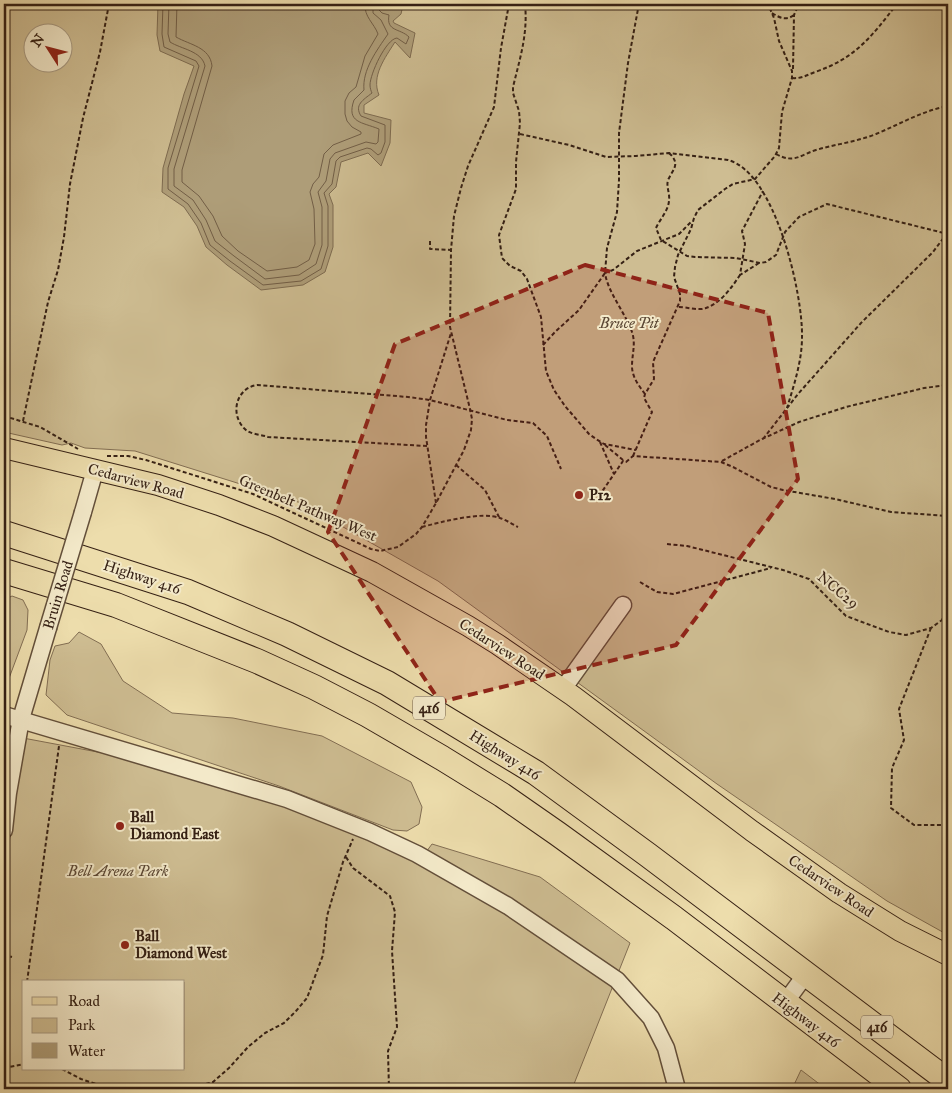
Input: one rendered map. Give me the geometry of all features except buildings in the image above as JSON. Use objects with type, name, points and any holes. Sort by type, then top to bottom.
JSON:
[{"type":"highway","name":"Highway 416","points":[[4,533],[188,592],[286,634],[387,683],[536,773],[948,1081]]},
{"type":"highway","name":"Highway 416","points":[[4,571],[116,605],[187,633],[266,665],[368,715],[502,795],[674,918],[784,1004],[899,1089]]},
{"type":"main road","name":"Cedarview Road","points":[[4,448],[101,463],[273,526],[372,572],[468,626],[563,689],[752,831],[839,893],[900,931],[948,956]]},
{"type":"street","name":"Bruin Road","points":[[4,830],[21,719],[84,512],[101,463]]},
{"type":"street","points":[[563,689],[623,605]]},
{"type":"street","points":[[4,715],[288,799],[358,827],[417,854],[508,906],[617,980],[651,1018],[666,1048],[677,1089]]},
{"type":"street","points":[[784,1004],[806,974]]},
{"type":"path","points":[[23,421],[48,302],[58,270],[70,184],[109,4]]},
{"type":"path","name":"Greenbelt Pathway West","points":[[101,463],[137,458],[253,494],[371,549],[380,551],[398,547],[416,534],[436,503],[456,465],[471,430],[472,419],[470,409],[451,332],[451,250],[454,216],[468,166],[494,107],[501,48],[509,4]]},
{"type":"path","points":[[525,4],[526,31],[524,45],[513,87],[519,111],[516,189],[499,236],[502,258],[510,266],[521,271],[528,279],[541,317],[546,371],[554,390],[589,434],[626,462],[633,456],[652,412],[644,398],[654,379],[653,362],[678,307],[680,294],[674,276],[675,267],[698,210],[733,184],[754,179],[780,148],[782,112],[792,78],[795,45],[794,15],[799,4]]},
{"type":"path","points":[[637,4],[638,9],[628,63],[619,133],[617,212],[607,248],[605,273],[607,281],[633,333],[635,344],[632,368],[634,376],[645,394]]},
{"type":"path","points":[[768,4],[779,41],[792,71]]},
{"type":"path","points":[[797,8],[804,4]]},
{"type":"path","points":[[792,78],[803,77],[826,69],[846,58],[866,42],[898,4]]},
{"type":"path","points":[[772,13],[783,19],[794,15]]},
{"type":"path","points":[[776,154],[790,159],[800,158],[814,150],[852,142],[932,109],[948,106]]},
{"type":"path","points":[[519,134],[569,145],[606,157],[670,152],[736,162],[754,179],[764,191],[773,209],[790,259],[798,299],[802,336],[798,371],[787,408]]},
{"type":"path","points":[[670,152],[675,162],[668,182],[670,201],[656,228],[662,240],[687,256],[742,259],[759,263],[766,262],[776,255],[783,238],[799,217],[827,204],[948,233],[933,252],[861,323],[787,408],[763,439]]},
{"type":"path","points":[[678,307],[706,308],[724,296],[734,285],[740,275],[745,244],[742,231],[764,191]]},
{"type":"path","points":[[543,345],[579,310],[605,273],[613,270],[637,251],[679,234],[694,219]]},
{"type":"path","points":[[430,241],[430,249],[451,250]]},
{"type":"path","points":[[740,275],[759,263]]},
{"type":"path","points":[[436,503],[427,446],[426,425],[430,400],[451,332]]},
{"type":"path","points":[[427,446],[268,437],[249,432],[243,427],[236,412],[236,403],[242,392],[251,386],[257,385],[430,400],[507,420],[533,423],[547,436],[561,469]]},
{"type":"path","points":[[721,462],[799,422],[846,407],[924,388],[948,385]]},
{"type":"path","points":[[4,416],[40,427],[78,449]]},
{"type":"path","points":[[602,443],[636,450]]},
{"type":"path","points":[[602,443],[614,474]]},
{"type":"path","points":[[633,456],[721,462],[770,487],[891,512],[948,516]]},
{"type":"path","points":[[599,496],[623,460]]},
{"type":"path","points":[[456,465],[485,490],[499,517]]},
{"type":"path","points":[[422,527],[445,521],[475,517],[499,517],[518,528]]},
{"type":"path","name":"NCC29","points":[[667,544],[686,546],[809,579],[846,616],[889,632],[906,635],[931,628]]},
{"type":"path","points":[[640,582],[657,592],[673,594],[773,568]]},
{"type":"path","points":[[948,600],[942,620],[931,628],[899,708],[904,740],[892,768],[891,808],[914,826],[948,825]]},
{"type":"path","points":[[27,980],[62,731]]},
{"type":"path","points":[[188,1089],[213,1082],[248,1047],[265,1033],[284,1023],[307,998],[323,955],[327,916],[346,856],[358,827]]},
{"type":"path","points":[[346,856],[353,868],[390,896],[395,912],[392,951],[397,1027],[388,1051],[389,1089]]},
{"type":"path","points":[[4,955],[12,957]]},
{"type":"path","points":[[4,1068],[22,1064]]},
{"type":"path","points":[[64,1070],[81,1079],[111,1089]]},
{"type":"highlighted area","points":[[585,265],[768,313],[798,479],[676,645],[440,702],[328,532],[395,344]]},
{"type":"green space","name":"Bruce Pit","points":[[4,4],[948,4],[948,935],[887,901],[717,784],[438,581],[301,503],[135,451],[85,448],[71,443],[62,445],[4,432]]},
{"type":"green space","points":[[12,596],[23,600],[28,610],[27,630],[8,681],[4,684],[4,600]]},
{"type":"green space","points":[[79,632],[101,644],[123,681],[172,713],[233,718],[322,736],[411,782],[422,807],[419,824],[407,831],[393,830],[279,786],[67,715],[46,695],[50,660],[55,646],[69,643]]},
{"type":"green space","name":"Bell Arena Park","points":[[23,738],[103,753],[263,797],[359,835],[418,863],[432,844],[540,877],[630,943],[572,1089],[4,1089],[4,886]]},
{"type":"green space","points":[[801,1070],[826,1089],[792,1089]]},
{"type":"water","points":[[158,4],[386,4],[382,9],[403,5],[401,14],[393,21],[415,33],[410,58],[395,42],[380,67],[377,81],[379,95],[364,105],[364,113],[391,120],[390,143],[381,166],[368,153],[341,162],[336,187],[329,194],[333,205],[333,247],[325,272],[303,285],[261,290],[206,247],[197,226],[184,207],[162,192],[163,168],[194,66],[160,51],[157,35]]},
{"type":"place","name":"P12","points":[[579,495]]},
{"type":"place","name":"Ball Diamond East","points":[[120,826]]},
{"type":"place","name":"Ball Diamond West","points":[[125,945]]}]
